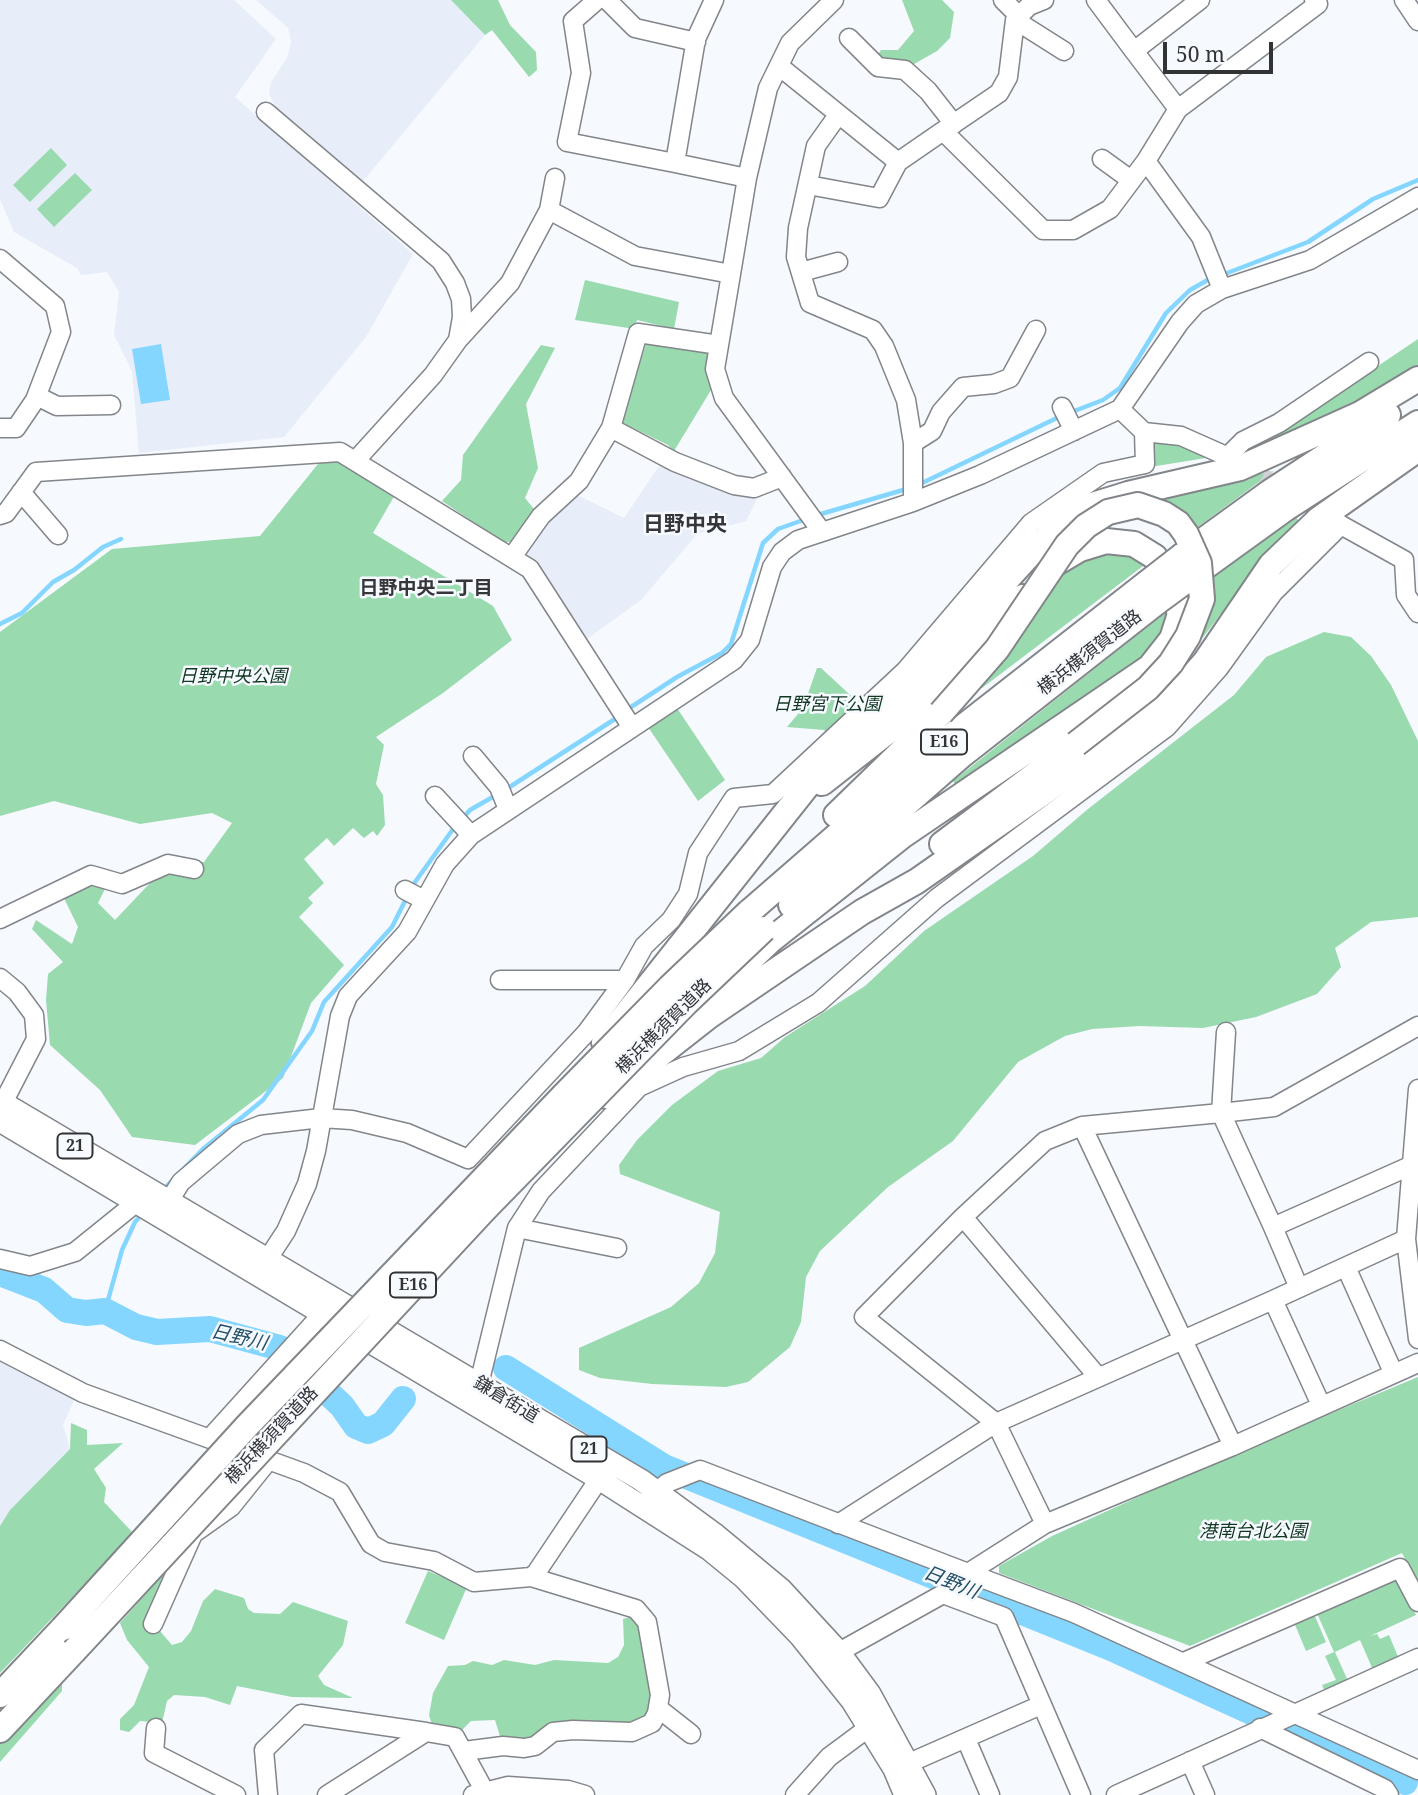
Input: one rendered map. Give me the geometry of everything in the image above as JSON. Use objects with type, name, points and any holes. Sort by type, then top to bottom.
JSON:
[{"type":"highway","points":[[336,1315],[606,1040],[834,752],[907,689],[1042,541],[1083,508],[1128,494],[1240,468],[1360,414],[1418,379]]},
{"type":"highway","name":"横浜横須賀道路","points":[[0,1730],[258,1450],[592,1100],[949,738],[1152,593],[1187,566],[1270,492],[1418,396]]},
{"type":"highway","name":"横浜横須賀道路","points":[[1187,566],[1285,509],[1418,423]]},
{"type":"highway","points":[[378,1336],[598,1102],[709,1016],[862,912],[917,881],[1163,709],[1205,662],[1271,565],[1319,519],[1418,449]]},
{"type":"highway","points":[[761,927],[802,849],[941,713],[997,649],[1067,545],[1086,526],[1108,512],[1138,505],[1164,514],[1178,523],[1195,548],[1202,581],[1197,618],[1171,663],[1148,688],[906,871],[862,912]]},
{"type":"highway","points":[[761,927],[902,836],[1150,667],[1172,639],[1180,614],[1171,585],[1156,557],[1134,544],[1106,541],[1080,548],[1054,564],[929,699],[793,804]]},
{"type":"highway","name":"横浜横須賀道路","points":[[0,1695],[247,1426],[670,987],[761,927]]},
{"type":"main road","name":"鎌倉街道","points":[[1,1108],[336,1315],[480,1384],[641,1480],[800,1636],[852,1700],[905,1795]]},
{"type":"main road","name":"鎌倉街道","points":[[154,1204],[267,1260],[336,1315]]},
{"type":"main road","name":"鎌倉街道","points":[[378,1336],[599,1479],[655,1494],[716,1535],[781,1589],[839,1652],[870,1694],[925,1795]]},
{"type":"street","points":[[597,0],[573,21],[581,74],[567,142],[747,178]]},
{"type":"street","points":[[607,0],[635,28],[696,42]]},
{"type":"street","points":[[676,163],[696,42],[714,0]]},
{"type":"street","points":[[819,529],[724,398],[715,369],[747,178],[768,88],[790,43],[834,0]]},
{"type":"street","points":[[1003,0],[1017,18],[1064,51]]},
{"type":"street","points":[[808,185],[879,198],[898,162],[999,93],[1008,76],[1017,18],[1029,6],[1044,0]]},
{"type":"street","points":[[1096,0],[1178,109]]},
{"type":"street","points":[[1133,51],[1200,0]]},
{"type":"street","points":[[849,38],[878,67],[905,70],[928,91],[948,127],[1043,230],[1073,230],[1110,209],[1146,161],[1178,109],[1318,4],[1314,0]]},
{"type":"street","points":[[1404,0],[1418,21]]},
{"type":"street","points":[[779,65],[898,162]]},
{"type":"street","points":[[266,112],[441,261],[455,283],[461,299],[462,317],[458,340]]},
{"type":"street","points":[[838,115],[816,146],[798,228],[796,257],[810,303],[873,330],[884,346],[906,400],[913,443],[913,499]]},
{"type":"street","points":[[1102,159],[1131,180]]},
{"type":"street","points":[[1146,161],[1202,237],[1222,287]]},
{"type":"street","points":[[356,460],[433,375],[458,340],[510,283],[549,210],[555,178]]},
{"type":"street","points":[[267,1260],[286,1231],[307,1184],[340,1016],[352,980],[400,941],[415,895],[445,864],[464,827],[504,799],[720,671],[741,653],[750,640],[772,567],[782,552],[798,540],[819,529],[913,499],[1069,421],[1124,397],[1196,304],[1222,287],[1310,260],[1418,197]]},
{"type":"street","points":[[549,210],[635,256],[731,274]]},
{"type":"street","points":[[0,259],[55,306],[61,332],[37,396],[16,428],[0,428]]},
{"type":"street","points":[[801,272],[838,262]]},
{"type":"street","points":[[913,443],[932,431],[941,412],[963,387],[994,384],[1010,378],[1036,330]]},
{"type":"street","points":[[512,557],[541,516],[579,481],[611,428],[638,333],[719,345]]},
{"type":"street","points":[[1144,432],[1181,436],[1230,458],[1243,441],[1279,423],[1369,362]]},
{"type":"street","points":[[37,396],[57,406],[111,405]]},
{"type":"street","points":[[0,1259],[30,1266],[75,1252],[154,1204],[238,1134],[261,1125],[321,1118],[352,1120],[407,1133],[468,1159],[586,1034],[625,980],[644,946],[671,920],[688,894],[698,853],[734,798],[774,794],[905,671],[1031,523],[1103,473],[1145,464],[1144,432],[1124,397]]},
{"type":"street","points":[[611,428],[685,467],[734,485],[754,488],[782,478]]},
{"type":"street","points":[[0,515],[6,513],[36,472],[340,452],[530,569],[630,724]]},
{"type":"street","points":[[21,492],[58,535]]},
{"type":"street","points":[[480,1384],[517,1228],[541,1191],[639,1087],[683,1067],[739,1051],[818,1003],[937,898],[1167,727],[1219,668],[1273,593],[1338,523],[1404,560],[1406,595],[1418,613]]},
{"type":"street","points":[[473,756],[504,799]]},
{"type":"street","points":[[435,796],[464,827]]},
{"type":"street","points":[[0,919],[91,875],[122,884],[167,864],[194,869]]},
{"type":"street","points":[[0,978],[17,992],[34,1015],[36,1039],[1,1108]]},
{"type":"street","points":[[500,980],[625,980]]},
{"type":"street","points":[[1045,1524],[996,1423],[864,1317],[963,1217],[1045,1141],[1082,1126],[1274,1107],[1418,1026]]},
{"type":"street","points":[[1226,1032],[1221,1113],[1299,1288]]},
{"type":"street","points":[[1418,1089],[1406,1239],[1418,1339]]},
{"type":"street","points":[[1082,1126],[1233,1446]]},
{"type":"street","points":[[1273,1227],[1410,1166]]},
{"type":"street","points":[[963,1217],[1098,1377]]},
{"type":"street","points":[[517,1228],[617,1248]]},
{"type":"street","points":[[838,1524],[996,1423],[1406,1239]]},
{"type":"street","points":[[1346,1267],[1393,1372]]},
{"type":"street","points":[[1273,1300],[1321,1405]]},
{"type":"street","points":[[210,1438],[298,1342],[336,1315]]},
{"type":"street","points":[[0,1350],[83,1393],[304,1473],[340,1492],[349,1502],[366,1538],[385,1552],[433,1561],[474,1582],[531,1577],[636,1609],[647,1622],[660,1695],[652,1723],[632,1732],[553,1732],[535,1746],[503,1746],[464,1751]]},
{"type":"street","points":[[839,1652],[943,1594],[968,1573],[1045,1524],[1233,1446],[1418,1363]]},
{"type":"street","points":[[153,1624],[193,1534],[231,1507],[268,1461]]},
{"type":"street","points":[[655,1494],[700,1470],[1074,1613],[1418,1770]]},
{"type":"street","points":[[531,1577],[599,1479]]},
{"type":"street","points":[[1184,1662],[1400,1567],[1418,1602]]},
{"type":"street","points":[[943,1594],[1004,1617],[1081,1795]]},
{"type":"street","points":[[1116,1795],[1418,1658]]},
{"type":"street","points":[[909,1763],[1041,1705]]},
{"type":"street","points":[[658,1708],[691,1734]]},
{"type":"street","points":[[268,1795],[264,1750],[301,1714],[455,1737],[464,1751],[478,1793],[509,1786],[585,1795]]},
{"type":"street","points":[[156,1728],[154,1753],[236,1795]]},
{"type":"street","points":[[795,1795],[830,1757],[868,1728]]},
{"type":"street","points":[[1260,1728],[1385,1789],[1389,1795]]},
{"type":"street","points":[[327,1795],[426,1732]]},
{"type":"street","points":[[966,1739],[990,1795]]},
{"type":"street","points":[[1191,1761],[1205,1795]]},
{"type":"shaded area","points":[[0,0],[234,0],[276,39],[235,97],[413,254],[366,337],[284,437],[139,453],[132,371],[114,335],[119,292],[107,272],[81,275],[77,268],[14,232],[0,199]]},
{"type":"shaded area","points":[[256,0],[451,0],[485,35],[363,181],[279,112],[269,94],[271,82],[287,58],[291,42],[288,28]]},
{"type":"shaded area","points":[[663,460],[759,495],[746,521],[697,534],[641,600],[587,639],[538,568],[518,554],[573,493],[624,518]]},
{"type":"shaded area","points":[[0,1357],[59,1387],[74,1400],[63,1425],[70,1449],[10,1510],[0,1526]]},
{"type":"green space","points":[[451,0],[498,0],[510,25],[536,52],[537,70],[529,77],[492,30],[485,35]]},
{"type":"green space","points":[[902,0],[942,0],[954,12],[950,38],[937,51],[907,68],[875,59],[881,50],[898,50],[914,31]]},
{"type":"green space","points":[[51,148],[67,165],[30,202],[13,185]]},
{"type":"green space","points":[[75,173],[92,190],[54,227],[37,209]]},
{"type":"green space","points":[[585,280],[679,302],[674,329],[637,320],[635,329],[575,320]]},
{"type":"green space","points":[[1418,339],[1418,371],[1363,405],[1251,450],[1251,446],[1286,428]]},
{"type":"green space","points":[[661,342],[709,351],[711,390],[674,451],[668,445],[621,422],[646,344]]},
{"type":"green space","points":[[541,345],[555,348],[526,404],[538,468],[525,498],[538,514],[513,542],[503,542],[442,501],[461,480],[463,455]]},
{"type":"green space","points":[[1149,439],[1188,444],[1207,452],[1206,458],[1150,467]]},
{"type":"green space","name":"日野中央公園","points":[[338,458],[396,493],[373,533],[493,606],[512,640],[443,693],[376,737],[384,745],[376,784],[383,795],[385,825],[377,836],[373,831],[364,838],[353,828],[334,846],[327,838],[304,859],[324,883],[308,898],[313,903],[299,917],[344,965],[311,1003],[283,1078],[195,1145],[132,1137],[100,1090],[50,1045],[46,1000],[48,974],[63,962],[32,929],[36,920],[72,944],[78,927],[62,894],[91,879],[108,883],[98,903],[115,920],[168,864],[204,862],[232,823],[212,813],[140,824],[54,801],[0,816],[0,632],[112,549],[260,536],[322,459]]},
{"type":"green space","points":[[1274,471],[1195,529],[1131,499],[1220,482]]},
{"type":"green space","points":[[1296,517],[1299,522],[1266,555],[1165,687],[1204,619],[1213,573]]},
{"type":"green space","points":[[1115,549],[1147,563],[982,688],[968,667],[1066,567]]},
{"type":"green space","points":[[1170,609],[1170,620],[1145,659],[956,786],[953,781]]},
{"type":"green space","points":[[1324,632],[1351,637],[1371,656],[1391,685],[1418,741],[1418,917],[1371,922],[1335,948],[1341,967],[1317,994],[1256,1017],[1203,1028],[1140,1026],[1092,1029],[1065,1036],[1018,1062],[953,1141],[888,1187],[820,1251],[806,1277],[801,1322],[790,1347],[748,1382],[726,1387],[652,1384],[600,1378],[579,1370],[579,1348],[671,1307],[699,1283],[715,1253],[720,1212],[620,1174],[619,1165],[637,1140],[672,1105],[718,1071],[761,1058],[785,1037],[865,986],[924,931],[1033,856],[1088,809],[1234,695],[1266,657]]},
{"type":"green space","name":"日野宮下公園","points":[[817,668],[821,668],[860,704],[828,734],[824,730],[787,727],[803,708]]},
{"type":"green space","points":[[677,708],[725,780],[698,801],[648,727]]},
{"type":"green space","name":"港南台北公園","points":[[1418,1377],[1418,1585],[1402,1553],[1190,1646],[999,1573],[999,1566],[1052,1536],[1233,1454]]},
{"type":"green space","points":[[71,1423],[87,1430],[87,1445],[123,1443],[94,1469],[106,1488],[104,1502],[133,1533],[0,1673],[0,1526],[10,1510],[70,1449]]},
{"type":"green space","points":[[182,1553],[153,1623],[172,1645],[182,1642],[191,1631],[203,1601],[215,1589],[244,1598],[248,1609],[254,1613],[280,1614],[293,1602],[348,1621],[343,1645],[318,1676],[324,1685],[353,1698],[292,1697],[237,1686],[230,1705],[205,1697],[174,1695],[167,1701],[162,1723],[140,1721],[129,1732],[120,1730],[120,1719],[134,1705],[149,1667],[127,1640],[120,1623]]},
{"type":"green space","points":[[428,1571],[467,1587],[444,1640],[405,1623]]},
{"type":"green space","points":[[1393,1576],[1400,1580],[1416,1615],[1370,1636],[1377,1634],[1380,1639],[1389,1635],[1399,1659],[1373,1670],[1360,1640],[1335,1652],[1348,1681],[1325,1692],[1322,1685],[1336,1680],[1325,1656],[1334,1652],[1316,1611]]},
{"type":"green space","points":[[1314,1614],[1326,1642],[1306,1651],[1293,1620]]},
{"type":"green space","points":[[630,1617],[643,1624],[654,1659],[652,1723],[503,1746],[495,1720],[471,1721],[455,1737],[432,1725],[429,1715],[433,1693],[448,1666],[465,1665],[473,1661],[492,1665],[504,1660],[535,1665],[554,1660],[608,1663],[618,1657],[624,1645],[623,1619]]},
{"type":"green space","points":[[62,1674],[62,1691],[0,1762],[0,1738]]},
{"type":"water","points":[[161,344],[170,400],[141,404],[132,349]]},
{"type":"waterway","points":[[1222,275],[1308,242],[1373,199],[1418,180]]},
{"type":"waterway","points":[[1069,413],[1103,400],[1120,388],[1166,313],[1190,290],[1213,277]]},
{"type":"waterway","points":[[918,485],[1061,416]]},
{"type":"waterway","points":[[814,516],[910,488]]},
{"type":"waterway","points":[[625,711],[677,677],[722,653],[731,644],[763,543],[778,529],[806,519]]},
{"type":"waterway","points":[[0,624],[22,613],[53,582],[74,570],[103,547],[121,539]]},
{"type":"waterway","points":[[505,790],[618,717]]},
{"type":"waterway","points":[[462,819],[470,810],[498,794]]},
{"type":"waterway","points":[[410,889],[456,825]]},
{"type":"waterway","points":[[162,1191],[203,1149],[263,1100],[312,1031],[324,1002],[392,927],[407,897]]},
{"type":"waterway","points":[[105,1311],[122,1250],[135,1222],[143,1213]]},
{"type":"waterway","name":"日野川","points":[[0,1273],[44,1290],[67,1310],[86,1313],[105,1311],[136,1327],[157,1332],[210,1329],[280,1348],[342,1406],[356,1426],[368,1431],[383,1424],[403,1399]]},
{"type":"waterway","name":"日野川","points":[[506,1368],[664,1467],[1111,1648],[1405,1782]]},
{"type":"tunnel","points":[[1239,463],[1287,492]]},
{"type":"district","name":"日野中央","points":[[685,525]]},
{"type":"district","name":"日野中央二丁目","points":[[426,589]]}]
